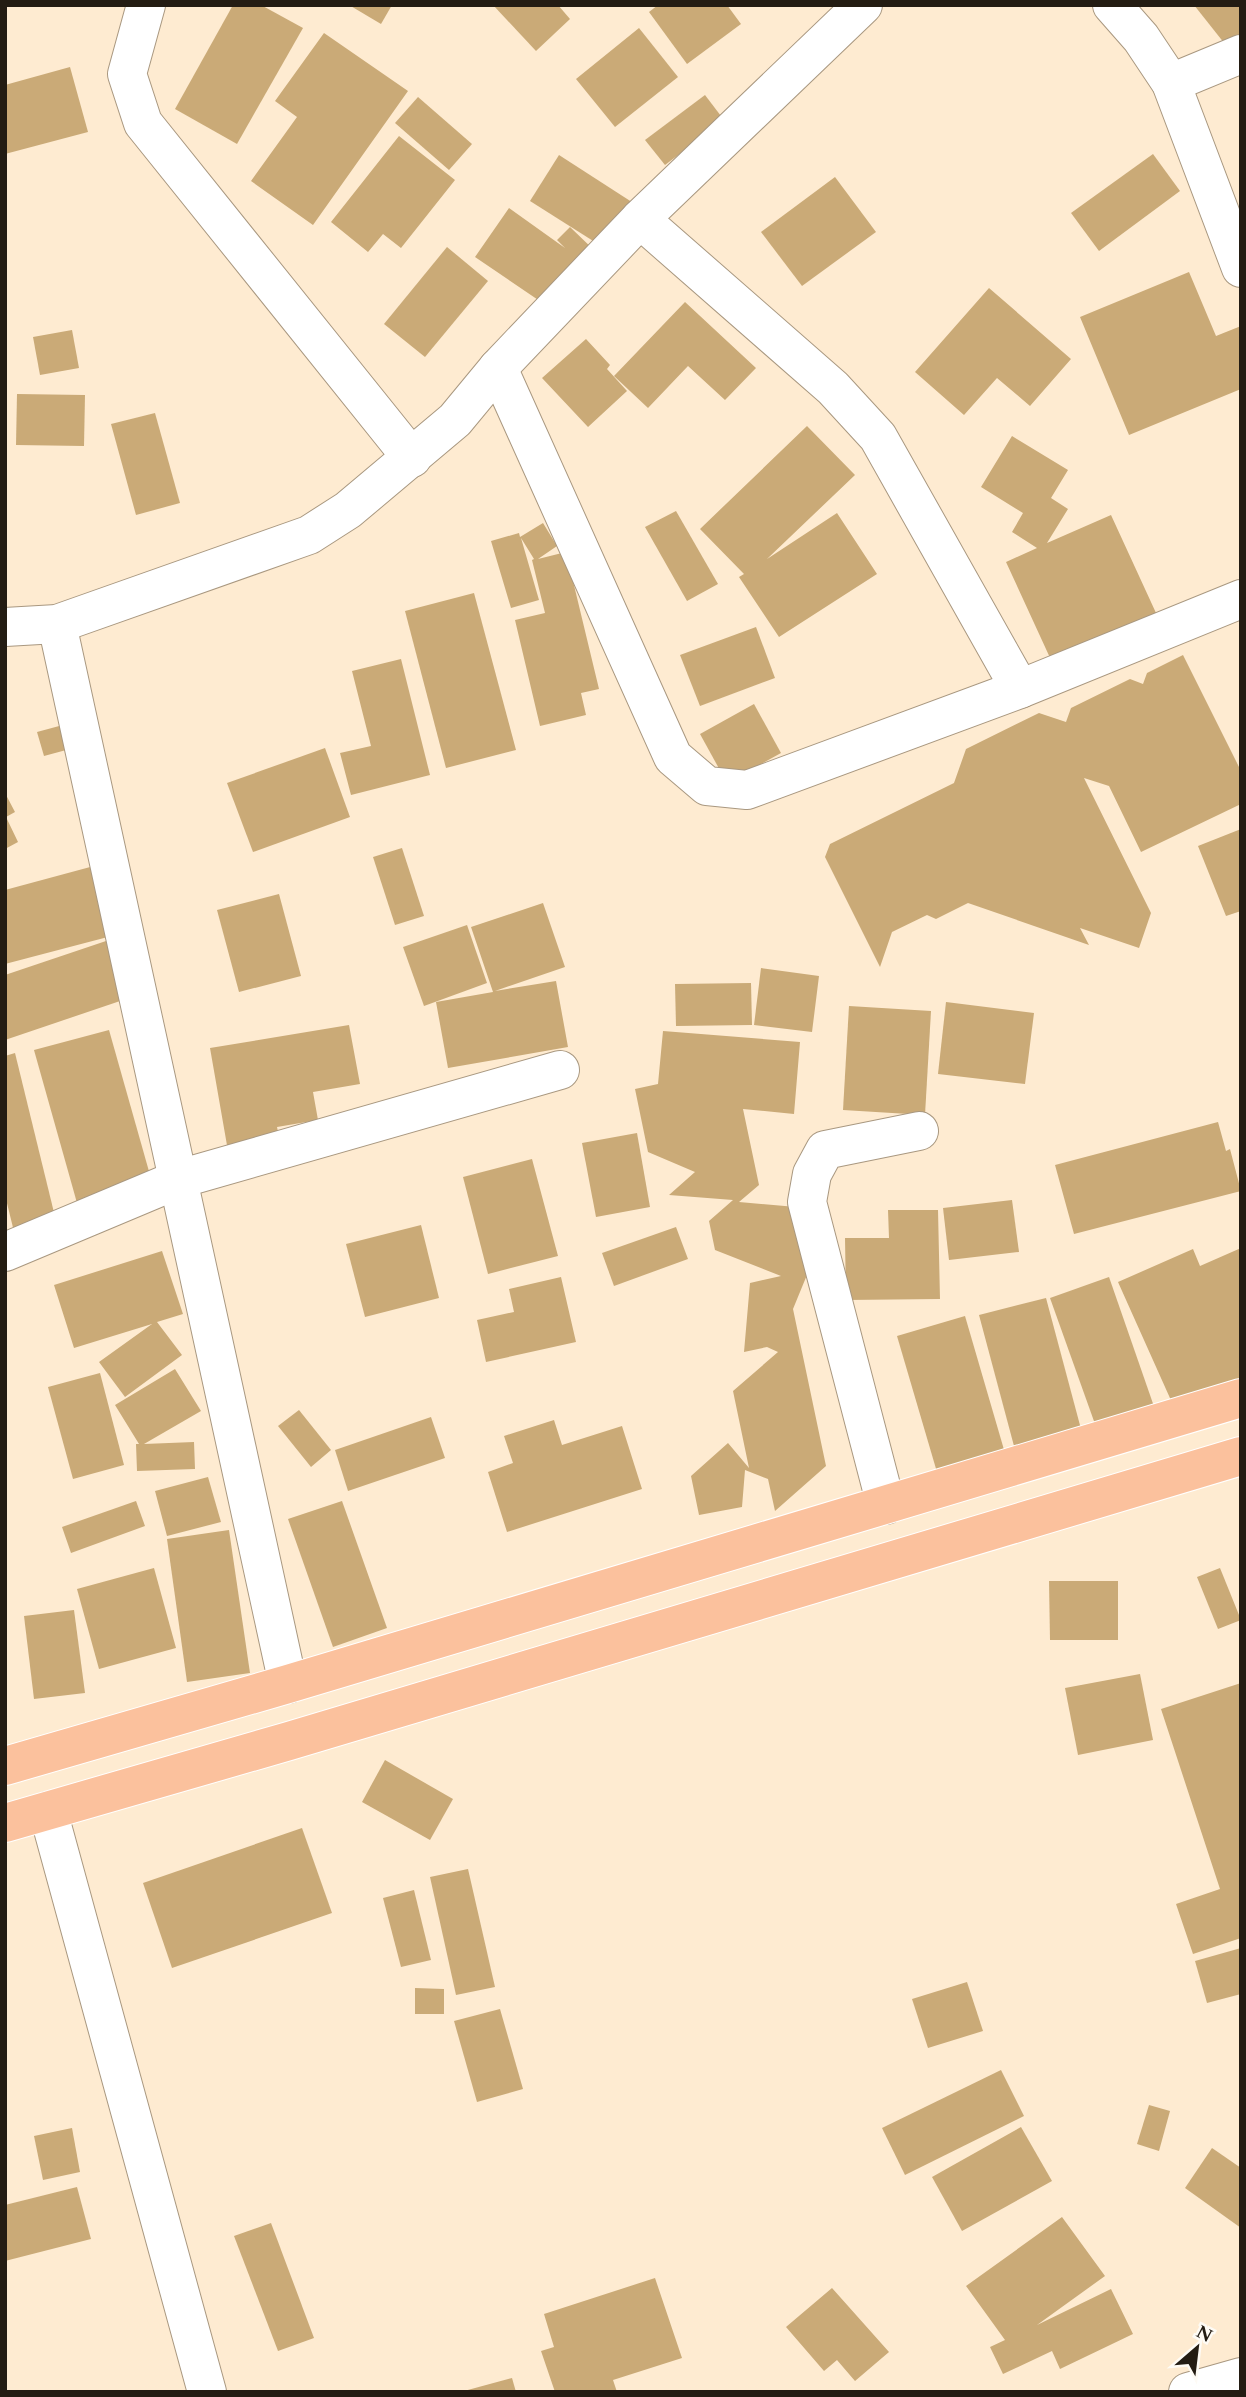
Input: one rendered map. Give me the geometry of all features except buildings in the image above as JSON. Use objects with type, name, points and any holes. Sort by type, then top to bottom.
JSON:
[{"type":"main road","points":[[5,1766],[288,1684],[1241,1398]]},
{"type":"main road","points":[[5,1823],[329,1730],[1241,1456]]},
{"type":"street","points":[[146,5],[127,74],[142,123],[412,458]]},
{"type":"street","points":[[5,627],[57,624],[309,535],[348,510],[455,420],[498,368],[640,219],[863,5]]},
{"type":"street","points":[[1112,5],[1141,37],[1171,83],[1241,268]]},
{"type":"street","points":[[1171,83],[1241,54]]},
{"type":"street","points":[[640,219],[833,388],[878,437],[1020,689]]},
{"type":"street","points":[[498,368],[673,757],[707,786],[747,790],[1020,689],[1241,599]]},
{"type":"street","points":[[57,624],[288,1684]]},
{"type":"street","points":[[5,1252],[179,1179],[560,1070]]},
{"type":"street","points":[[886,1505],[807,1202],[812,1174],[825,1150],[919,1131]]},
{"type":"street","points":[[48,1811],[207,2392]]},
{"type":"street","points":[[1188,2392],[1241,2377]]}]
